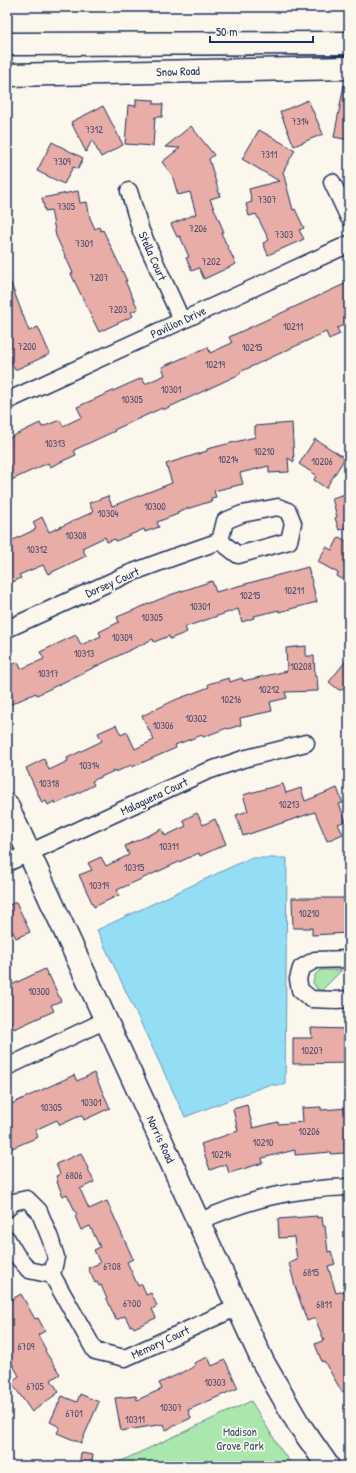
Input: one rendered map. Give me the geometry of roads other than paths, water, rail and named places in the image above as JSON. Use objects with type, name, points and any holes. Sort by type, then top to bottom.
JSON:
[{"type":"street","points":[[7,44],[349,44]]},
{"type":"street","name":"Snow Road","points":[[7,76],[349,68]]},
{"type":"street","points":[[332,182],[349,218]]},
{"type":"street","name":"Stella Court","points":[[129,191],[141,231],[182,321]]},
{"type":"street","name":"Pavilion Drive","points":[[7,401],[349,244]]},
{"type":"street","name":"Dorsey Court","points":[[7,629],[128,574],[220,541]]},
{"type":"street","name":"Malaguena Court","points":[[7,863],[205,772],[243,758],[306,743]]},
{"type":"street","name":"Norris Road","points":[[7,805],[263,1362],[286,1404],[328,1466]]},
{"type":"street","points":[[349,959],[315,960],[301,968],[298,979],[300,990],[311,999],[349,999]]},
{"type":"street","points":[[7,1067],[106,1020]]},
{"type":"street","points":[[198,1222],[241,1204],[277,1194],[314,1188],[349,1188]]},
{"type":"street","points":[[7,1209],[12,1202],[26,1199],[38,1211],[50,1238],[56,1257],[52,1275],[29,1270],[17,1256],[7,1239]]},
{"type":"street","name":"Memory Court","points":[[52,1275],[95,1352],[125,1358],[238,1307]]},
{"type":"water","points":[[250,858],[287,858],[285,1085],[268,1085],[185,1117],[97,930]]},
{"type":"park label","name":"Madison Grove Park","points":[[240,1438]]}]
